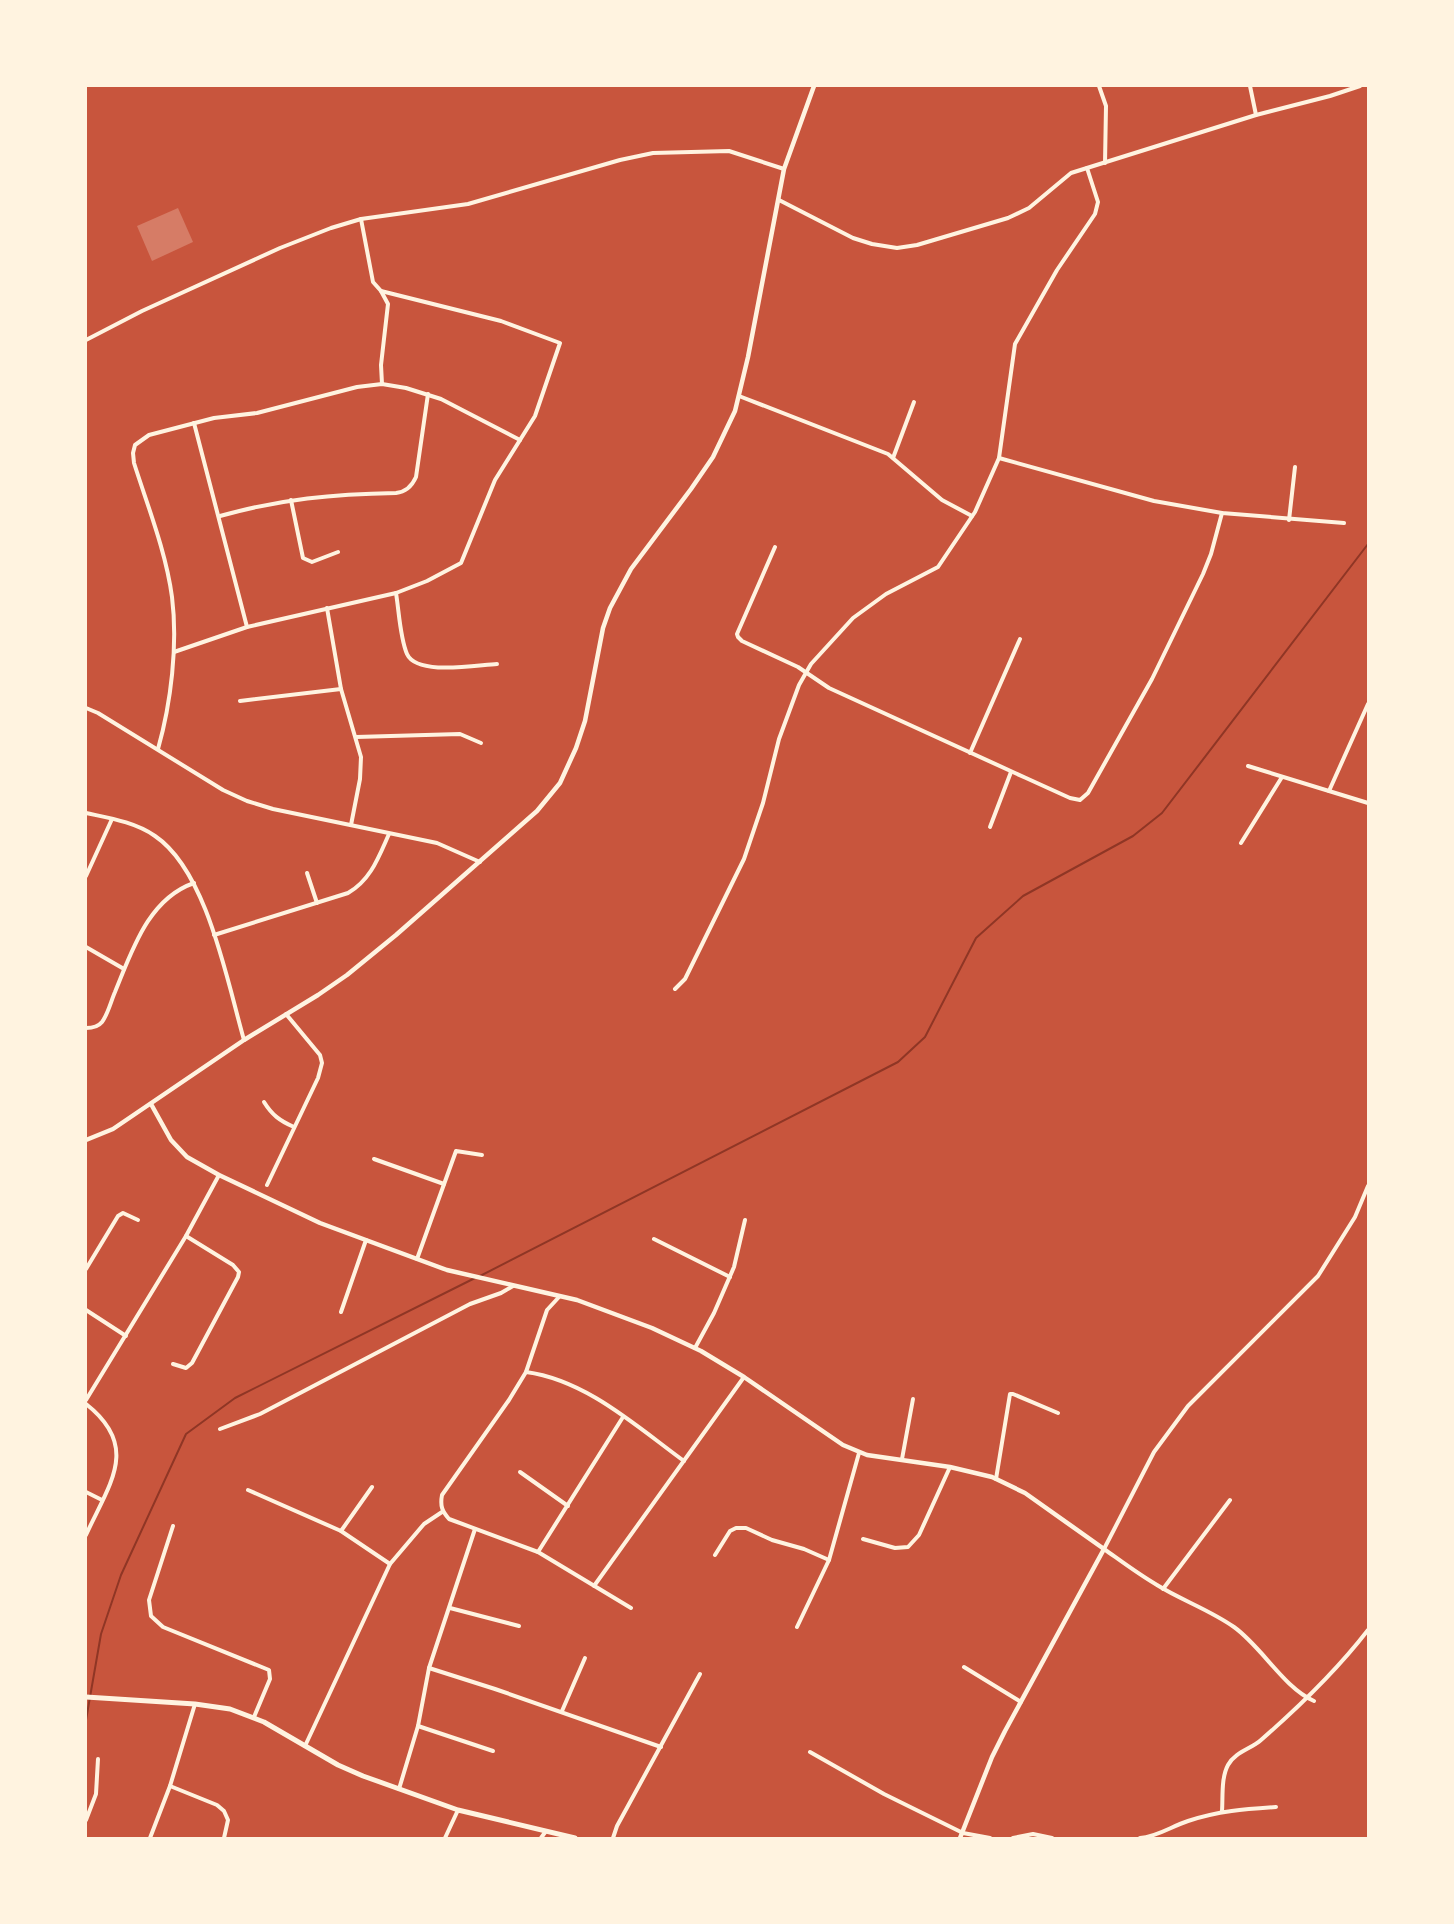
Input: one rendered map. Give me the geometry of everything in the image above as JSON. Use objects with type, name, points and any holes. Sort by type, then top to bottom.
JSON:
[{"type":"main road","points":[[86,1696],[195,1704],[230,1709],[254,1718],[338,1765],[399,1789],[458,1810],[575,1839]]},
{"type":"street","points":[[86,1140],[113,1129],[244,1040],[347,975],[537,811],[560,783],[585,721],[603,628],[610,608],[632,569],[713,457],[724,436],[739,396],[784,169],[814,86]]},
{"type":"street","points":[[1099,86],[1106,106],[1105,163]]},
{"type":"street","points":[[1250,86],[1256,115]]},
{"type":"street","points":[[779,200],[853,238],[897,248],[917,245],[1008,218],[1029,208],[1071,173],[1256,115],[1360,86]]},
{"type":"street","points":[[86,340],[142,311],[280,248],[361,219],[468,204],[620,160],[653,153],[729,151],[784,169]]},
{"type":"street","points":[[675,989],[685,979],[744,859],[763,803],[779,740],[799,685],[811,664],[854,618],[886,594],[938,567],[972,516],[999,458],[1015,344],[1057,270],[1095,214],[1098,202],[1087,168]]},
{"type":"street","points":[[361,219],[373,282],[388,303],[381,368],[382,384]]},
{"type":"street","points":[[174,652],[247,627],[396,593],[427,581],[461,563],[495,480],[535,416],[560,343],[501,321],[381,291]]},
{"type":"street","points":[[158,749],[174,652],[171,590],[163,556],[134,464],[135,445],[148,435],[214,418],[267,411],[357,387],[382,384],[428,394],[457,406],[520,440]]},
{"type":"street","points":[[220,516],[256,506],[291,500],[338,494],[396,493],[408,489],[416,477],[428,394]]},
{"type":"street","points":[[739,396],[882,451],[942,500],[972,516]]},
{"type":"street","points":[[893,458],[914,402]]},
{"type":"street","points":[[194,423],[247,627]]},
{"type":"street","points":[[999,458],[1154,501],[1222,513],[1344,523]]},
{"type":"street","points":[[1288,520],[1295,468]]},
{"type":"street","points":[[291,500],[303,558],[312,562],[338,552]]},
{"type":"street","points":[[775,547],[739,629],[738,637],[806,672],[829,688],[1075,800],[1084,798],[1088,793],[1152,679],[1203,574],[1222,513]]},
{"type":"street","points":[[396,593],[405,648],[413,661],[421,666],[433,668],[497,664]]},
{"type":"street","points":[[327,608],[341,689],[357,737],[362,768],[351,825]]},
{"type":"street","points":[[970,753],[1020,639]]},
{"type":"street","points":[[240,701],[341,689]]},
{"type":"street","points":[[1329,791],[1368,704]]},
{"type":"street","points":[[86,708],[98,713],[223,790],[247,801],[273,809],[437,843],[480,862]]},
{"type":"street","points":[[357,737],[460,734],[481,744]]},
{"type":"street","points":[[1248,766],[1368,803]]},
{"type":"street","points":[[990,827],[1011,772]]},
{"type":"street","points":[[1241,843],[1282,777]]},
{"type":"street","points":[[86,813],[138,827],[160,839],[183,864],[194,883],[214,935],[244,1040]]},
{"type":"street","points":[[86,876],[112,819]]},
{"type":"street","points":[[214,935],[348,893],[362,884],[371,872],[389,834]]},
{"type":"street","points":[[307,873],[317,903]]},
{"type":"street","points":[[86,1028],[93,1028],[105,1017],[124,969],[149,920],[174,893],[194,883]]},
{"type":"street","points":[[86,947],[124,969]]},
{"type":"street","points":[[267,1185],[318,1078],[322,1063],[318,1052],[286,1014]]},
{"type":"street","points":[[264,1102],[280,1121],[294,1127]]},
{"type":"street","points":[[151,1104],[178,1149],[197,1164],[323,1224],[447,1270],[577,1300],[652,1328],[695,1348],[744,1377],[826,1436],[859,1453],[950,1467],[996,1479],[1025,1493],[1163,1589],[1233,1626],[1252,1642],[1280,1673],[1307,1698],[1314,1701]]},
{"type":"street","points":[[417,1259],[456,1151],[482,1155]]},
{"type":"street","points":[[374,1159],[444,1184]]},
{"type":"street","points":[[86,1535],[114,1471],[116,1448],[108,1426],[86,1402],[186,1236],[219,1175]]},
{"type":"street","points":[[962,1836],[992,1757],[1154,1452],[1188,1406],[1318,1276],[1355,1217],[1368,1186]]},
{"type":"street","points":[[86,1269],[118,1216],[123,1213],[138,1220]]},
{"type":"street","points":[[695,1348],[734,1268],[744,1220]]},
{"type":"street","points":[[173,1364],[182,1368],[189,1367],[239,1272],[234,1265],[186,1236]]},
{"type":"street","points":[[654,1239],[730,1276]]},
{"type":"street","points":[[341,1312],[366,1240]]},
{"type":"street","points":[[220,1429],[260,1414],[470,1304],[501,1293],[513,1286]]},
{"type":"street","points":[[559,1297],[547,1310],[526,1372],[442,1496],[442,1512],[449,1519],[538,1552],[631,1608]]},
{"type":"street","points":[[86,1310],[126,1336]]},
{"type":"street","points":[[526,1372],[541,1374],[568,1384],[622,1417],[684,1461]]},
{"type":"street","points":[[594,1586],[744,1377]]},
{"type":"street","points":[[996,1479],[1010,1394],[1058,1413]]},
{"type":"street","points":[[902,1460],[913,1399]]},
{"type":"street","points":[[538,1552],[622,1417]]},
{"type":"street","points":[[797,1627],[829,1560],[859,1453]]},
{"type":"street","points":[[863,1539],[895,1548],[908,1547],[919,1535],[950,1467]]},
{"type":"street","points":[[520,1472],[568,1506]]},
{"type":"street","points":[[341,1531],[372,1487]]},
{"type":"street","points":[[249,1490],[341,1531],[390,1564]]},
{"type":"street","points":[[86,1492],[102,1500]]},
{"type":"street","points":[[1163,1589],[1230,1500]]},
{"type":"street","points":[[305,1747],[390,1564],[424,1524],[442,1512]]},
{"type":"street","points":[[173,1526],[149,1600],[150,1613],[154,1620],[171,1630],[269,1670],[270,1679],[254,1718]]},
{"type":"street","points":[[715,1555],[730,1531],[742,1527],[781,1544],[804,1549],[829,1560]]},
{"type":"street","points":[[399,1789],[418,1726],[429,1668],[475,1529]]},
{"type":"street","points":[[450,1608],[519,1626]]},
{"type":"street","points":[[1222,1811],[1226,1770],[1229,1763],[1258,1742],[1307,1698],[1351,1652],[1368,1630]]},
{"type":"street","points":[[562,1711],[585,1658]]},
{"type":"street","points":[[964,1667],[1022,1702]]},
{"type":"street","points":[[429,1668],[562,1711],[661,1747]]},
{"type":"street","points":[[614,1839],[617,1826],[700,1674]]},
{"type":"street","points":[[150,1839],[170,1786],[195,1704]]},
{"type":"street","points":[[418,1726],[493,1751]]},
{"type":"street","points":[[810,1752],[962,1836],[990,1839]]},
{"type":"street","points":[[86,1820],[96,1794],[98,1759]]},
{"type":"street","points":[[170,1786],[217,1805],[224,1811],[228,1826],[224,1839]]},
{"type":"street","points":[[1140,1839],[1222,1811],[1276,1807]]},
{"type":"street","points":[[445,1839],[458,1810]]},
{"type":"street","points":[[541,1839],[546,1831]]},
{"type":"street","points":[[1013,1839],[1033,1834],[1052,1839]]},
{"type":"building","points":[[178,208],[193,242],[152,261],[137,226]]},
{"type":"waterway","points":[[480,1276],[898,1062],[925,1037],[976,938],[1023,896],[1133,836],[1162,813],[1368,544]]},
{"type":"waterway","points":[[86,1720],[101,1634],[121,1575],[186,1434],[235,1398],[475,1278]]}]
